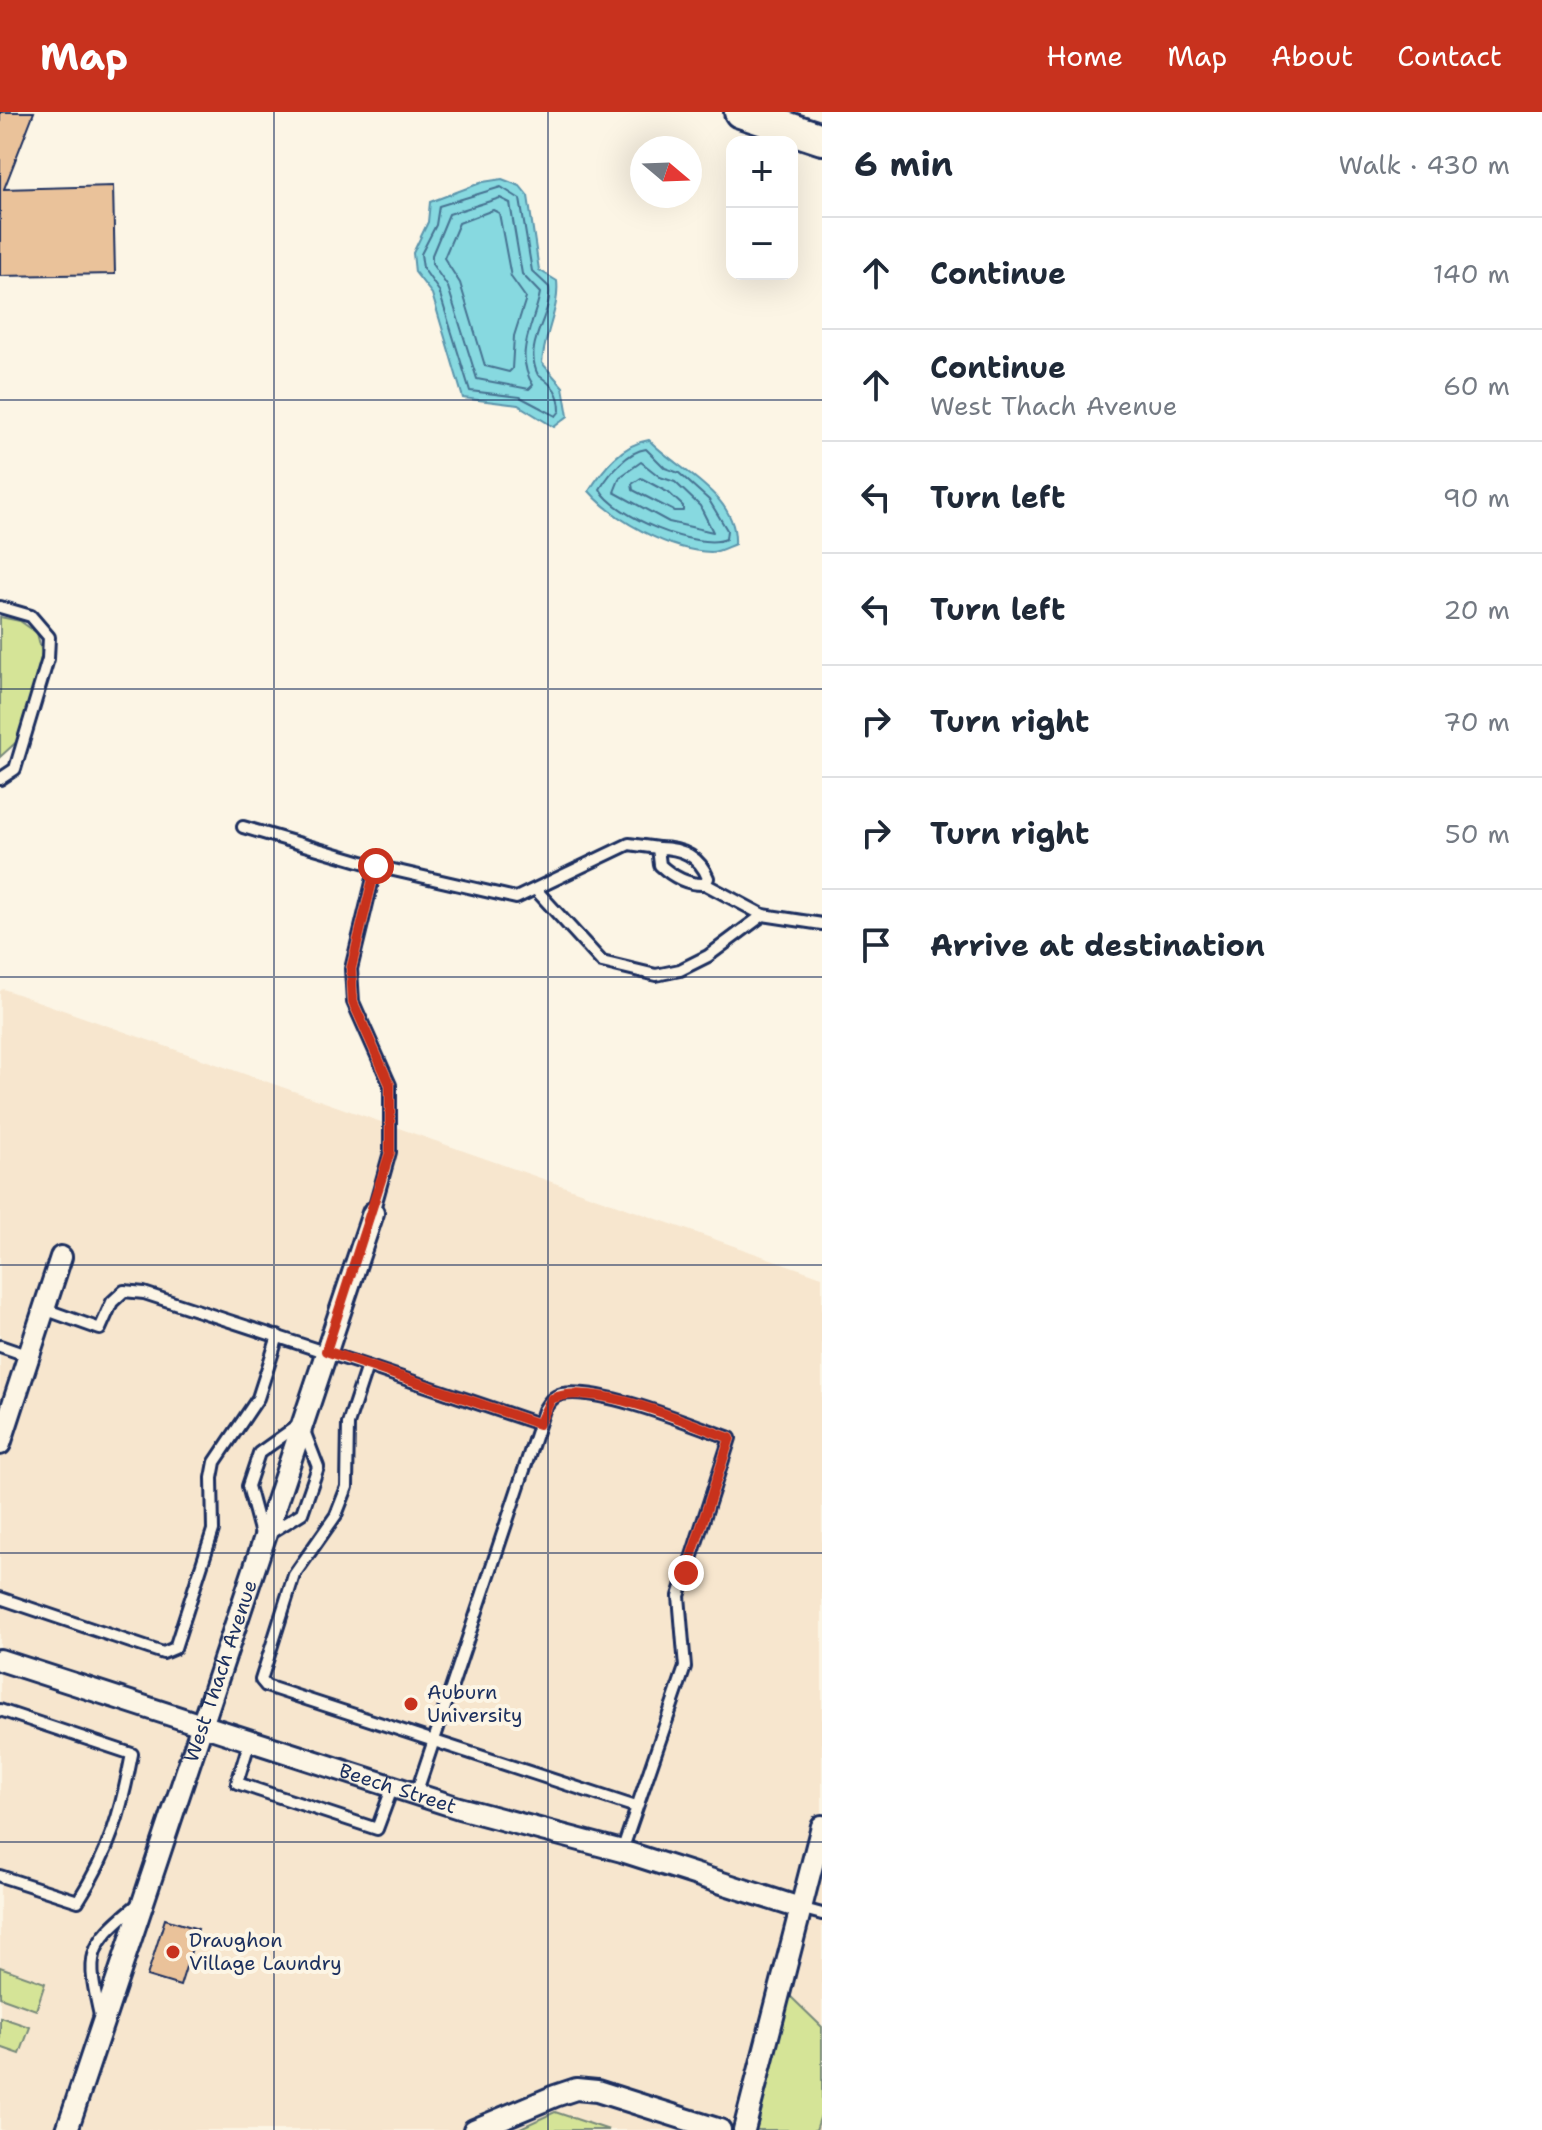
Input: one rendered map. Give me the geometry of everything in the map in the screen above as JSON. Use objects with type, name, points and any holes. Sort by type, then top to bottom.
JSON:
[{"type":"main road","points":[[740,112],[822,139]]},
{"type":"street","name":"West Thach Avenue","points":[[67,2130],[262,1538],[373,1213]]},
{"type":"street","points":[[0,1444],[61,1257]]},
{"type":"street","name":"Beech Street","points":[[0,1660],[416,1794],[622,1851],[800,1908]]},
{"type":"street","points":[[744,2130],[822,1826]]},
{"type":"street","points":[[474,2130],[576,2089],[597,2091],[720,2130]]},
{"type":"lane","points":[[0,607],[31,616],[49,637],[48,659],[21,754],[15,769],[0,779]]},
{"type":"lane","points":[[243,827],[376,866],[516,898],[537,891],[629,844],[689,854],[703,865],[708,878],[705,884]]},
{"type":"lane","points":[[658,848],[660,865],[671,875],[694,885],[705,884],[763,915],[822,924]]},
{"type":"lane","points":[[373,1213],[390,1152],[390,1085],[353,1002],[351,969],[376,866]]},
{"type":"lane","points":[[537,891],[602,962],[656,975],[680,970],[708,956],[763,915]]},
{"type":"lane","points":[[44,1309],[100,1329],[112,1302],[124,1291],[144,1293],[539,1424]]},
{"type":"lane","points":[[0,1598],[163,1653],[175,1648],[213,1530],[212,1478],[215,1462],[258,1398],[278,1336]]},
{"type":"lane","points":[[0,1346],[29,1356]]},
{"type":"lane","points":[[367,1366],[348,1424],[347,1487],[336,1515],[294,1575],[261,1680],[266,1686],[636,1807]]},
{"type":"lane","points":[[416,1794],[539,1424],[551,1399],[563,1394],[617,1399],[730,1438],[679,1596],[685,1667],[622,1851]]},
{"type":"lane","points":[[301,1423],[318,1467],[302,1513],[262,1538],[248,1486],[259,1453],[301,1423]]},
{"type":"lane","points":[[0,1710],[132,1754],[123,1800],[104,1860],[78,1901],[0,1876]]},
{"type":"lane","points":[[250,1740],[237,1783],[377,1829],[393,1786]]},
{"type":"lane","points":[[102,2027],[90,1973],[101,1935],[143,1901]]},
{"type":"lane","points":[[800,1908],[822,1914]]},
{"type":"shaded area","name":"Auburn University","points":[[3,989],[822,1277],[822,2130],[0,2130],[0,991]]},
{"type":"green space","points":[[0,617],[20,621],[37,633],[42,653],[23,736],[0,757]]},
{"type":"green space","points":[[0,1967],[45,1983],[36,2010],[0,1997]]},
{"type":"green space","points":[[789,1995],[822,2027],[822,2112],[816,2130],[753,2130]]},
{"type":"green space","points":[[0,2017],[30,2027],[20,2054],[0,2047]]},
{"type":"green space","points":[[555,2112],[609,2130],[516,2130]]},
{"type":"water","points":[[502,179],[520,186],[528,196],[539,270],[557,281],[556,301],[542,363],[563,387],[568,416],[554,427],[518,405],[463,398],[432,294],[415,272],[413,253],[428,222],[430,202],[483,182]]},
{"type":"water","points":[[649,440],[716,497],[727,511],[735,544],[711,552],[661,540],[613,513],[589,491],[607,466],[622,452]]},
{"type":"building","points":[[0,112],[34,112],[4,189],[113,186],[115,274],[0,276]]},
{"type":"building","name":"Draughon Village Laundry","points":[[165,1919],[198,1929],[180,1986],[147,1976]]},
{"type":"place","name":"Auburn University","points":[[411,1704]]},
{"type":"place","name":"Draughon Village Laundry","points":[[173,1952]]},
{"type":"route","points":[[376,866],[351,969],[353,1002],[390,1085],[390,1152],[373,1213],[326,1351],[539,1424],[551,1399],[563,1394],[617,1399],[730,1438],[686,1573]]}]
